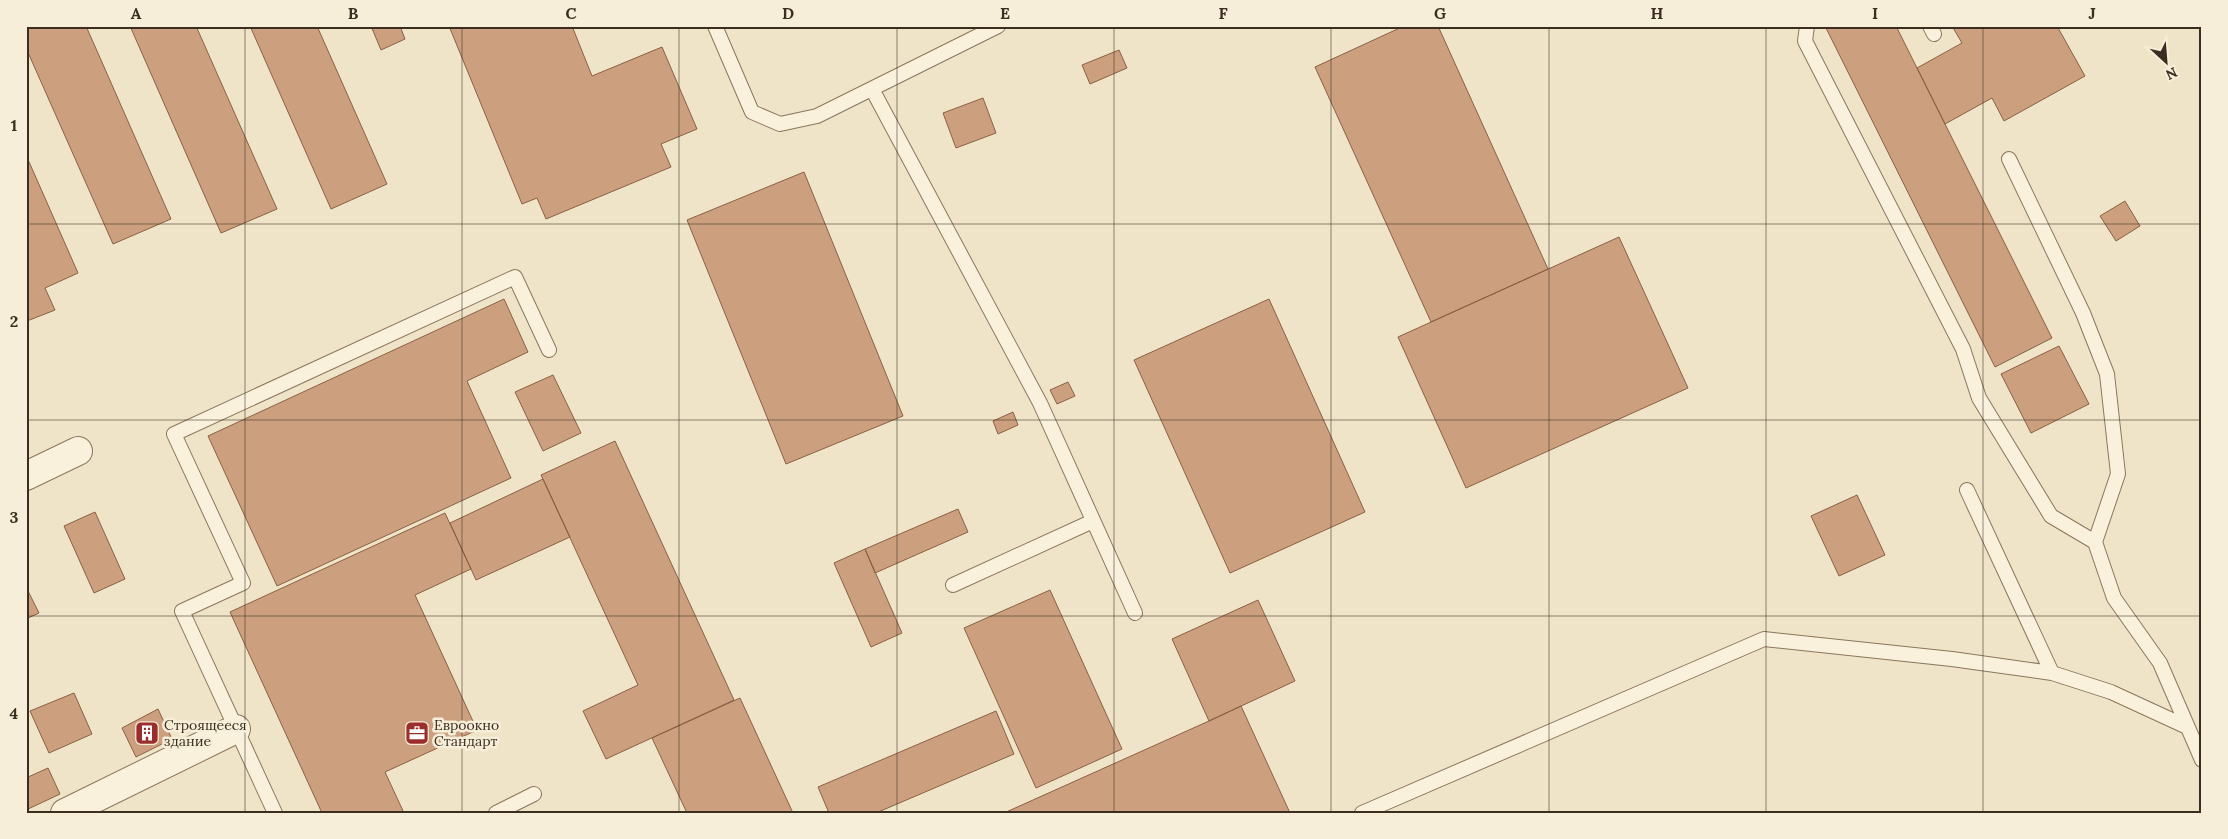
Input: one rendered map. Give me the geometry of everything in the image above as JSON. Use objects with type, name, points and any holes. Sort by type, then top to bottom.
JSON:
[{"type":"street","points":[[26,476],[78,451]]},
{"type":"street","points":[[66,813],[236,729]]},
{"type":"lane","points":[[715,26],[752,112],[780,124],[817,116],[998,26]]},
{"type":"lane","points":[[1807,26],[1805,42],[1963,349],[1979,398],[2051,516],[2095,542]]},
{"type":"lane","points":[[872,89],[1040,403],[1134,613]]},
{"type":"lane","points":[[2009,159],[2083,313],[2107,374],[2118,474],[2095,542],[2114,598],[2160,663],[2202,760]]},
{"type":"lane","points":[[275,813],[182,611],[243,583],[174,434],[515,277],[548,350]]},
{"type":"lane","points":[[1967,490],[2052,674]]},
{"type":"lane","points":[[953,585],[1093,521]]},
{"type":"lane","points":[[1362,813],[1764,639],[1952,659],[2052,674],[2111,692],[2187,727]]},
{"type":"lane","points":[[496,813],[534,794]]},
{"type":"building","points":[[26,26],[86,26],[171,219],[113,244],[26,48]]},
{"type":"building","points":[[130,26],[196,26],[277,209],[221,233]]},
{"type":"building","points":[[250,26],[317,26],[387,184],[331,209]]},
{"type":"building","points":[[371,26],[400,26],[405,39],[381,50]]},
{"type":"building","points":[[449,26],[572,26],[592,76],[662,47],[697,129],[661,144],[671,167],[546,219],[537,198],[522,204]]},
{"type":"building","points":[[1404,26],[1438,26],[1548,269],[1431,322],[1315,67]]},
{"type":"building","points":[[1825,26],[1896,26],[2052,338],[1995,367]]},
{"type":"building","points":[[1952,26],[2057,26],[2085,76],[2004,121],[1992,98],[1945,124],[1917,68],[1962,43]]},
{"type":"building","points":[[1119,50],[1127,68],[1090,84],[1082,65]]},
{"type":"building","points":[[983,98],[996,133],[956,148],[943,113]]},
{"type":"building","points":[[26,155],[78,273],[45,288],[55,310],[27,321]]},
{"type":"building","points":[[804,172],[903,416],[786,464],[687,220]]},
{"type":"building","points":[[2125,201],[2140,226],[2116,241],[2100,216]]},
{"type":"building","points":[[1619,237],[1688,388],[1466,488],[1398,337]]},
{"type":"building","points":[[504,299],[528,352],[467,381],[511,478],[277,586],[208,436]]},
{"type":"building","points":[[1269,299],[1365,512],[1230,573],[1134,360]]},
{"type":"building","points":[[2059,346],[2089,404],[2031,433],[2001,374]]},
{"type":"building","points":[[553,375],[581,433],[543,451],[515,392]]},
{"type":"building","points":[[1068,382],[1075,396],[1057,404],[1050,390]]},
{"type":"building","points":[[1013,412],[1018,425],[998,434],[993,421]]},
{"type":"building","points":[[615,441],[734,700],[606,759],[583,711],[638,685],[541,475]]},
{"type":"building","points":[[543,479],[570,537],[476,580],[450,523]]},
{"type":"building","points":[[1857,495],[1885,555],[1839,576],[1811,516]]},
{"type":"building","points":[[958,509],[968,532],[875,573],[865,549]]},
{"type":"building","points":[[95,512],[125,579],[94,593],[64,526]]},
{"type":"building","points":[[445,513],[471,569],[415,595],[477,730],[385,772],[404,813],[322,813],[230,612]]},
{"type":"building","points":[[865,549],[902,633],[871,647],[834,563]]},
{"type":"building","points":[[26,587],[39,613],[26,619]]},
{"type":"building","points":[[1050,590],[1122,749],[1036,788],[964,628]]},
{"type":"building","points":[[1258,600],[1295,681],[1209,721],[1172,639]]},
{"type":"building","points":[[74,693],[92,734],[49,753],[30,711]]},
{"type":"building","points":[[740,698],[793,813],[687,813],[652,738]]},
{"type":"building","points":[[1241,706],[1290,813],[1004,813],[1209,721]]},
{"type":"building","name":"Строящееся здание","points":[[158,709],[172,739],[136,757],[122,728]]},
{"type":"building","points":[[996,711],[1014,754],[876,813],[829,813],[818,787]]},
{"type":"building","points":[[48,768],[60,794],[26,810],[26,778]]},
{"type":"place","name":"Строящееся здание","points":[[147,733]]},
{"type":"place","name":"Евроокно Стандарт","points":[[417,733]]}]
